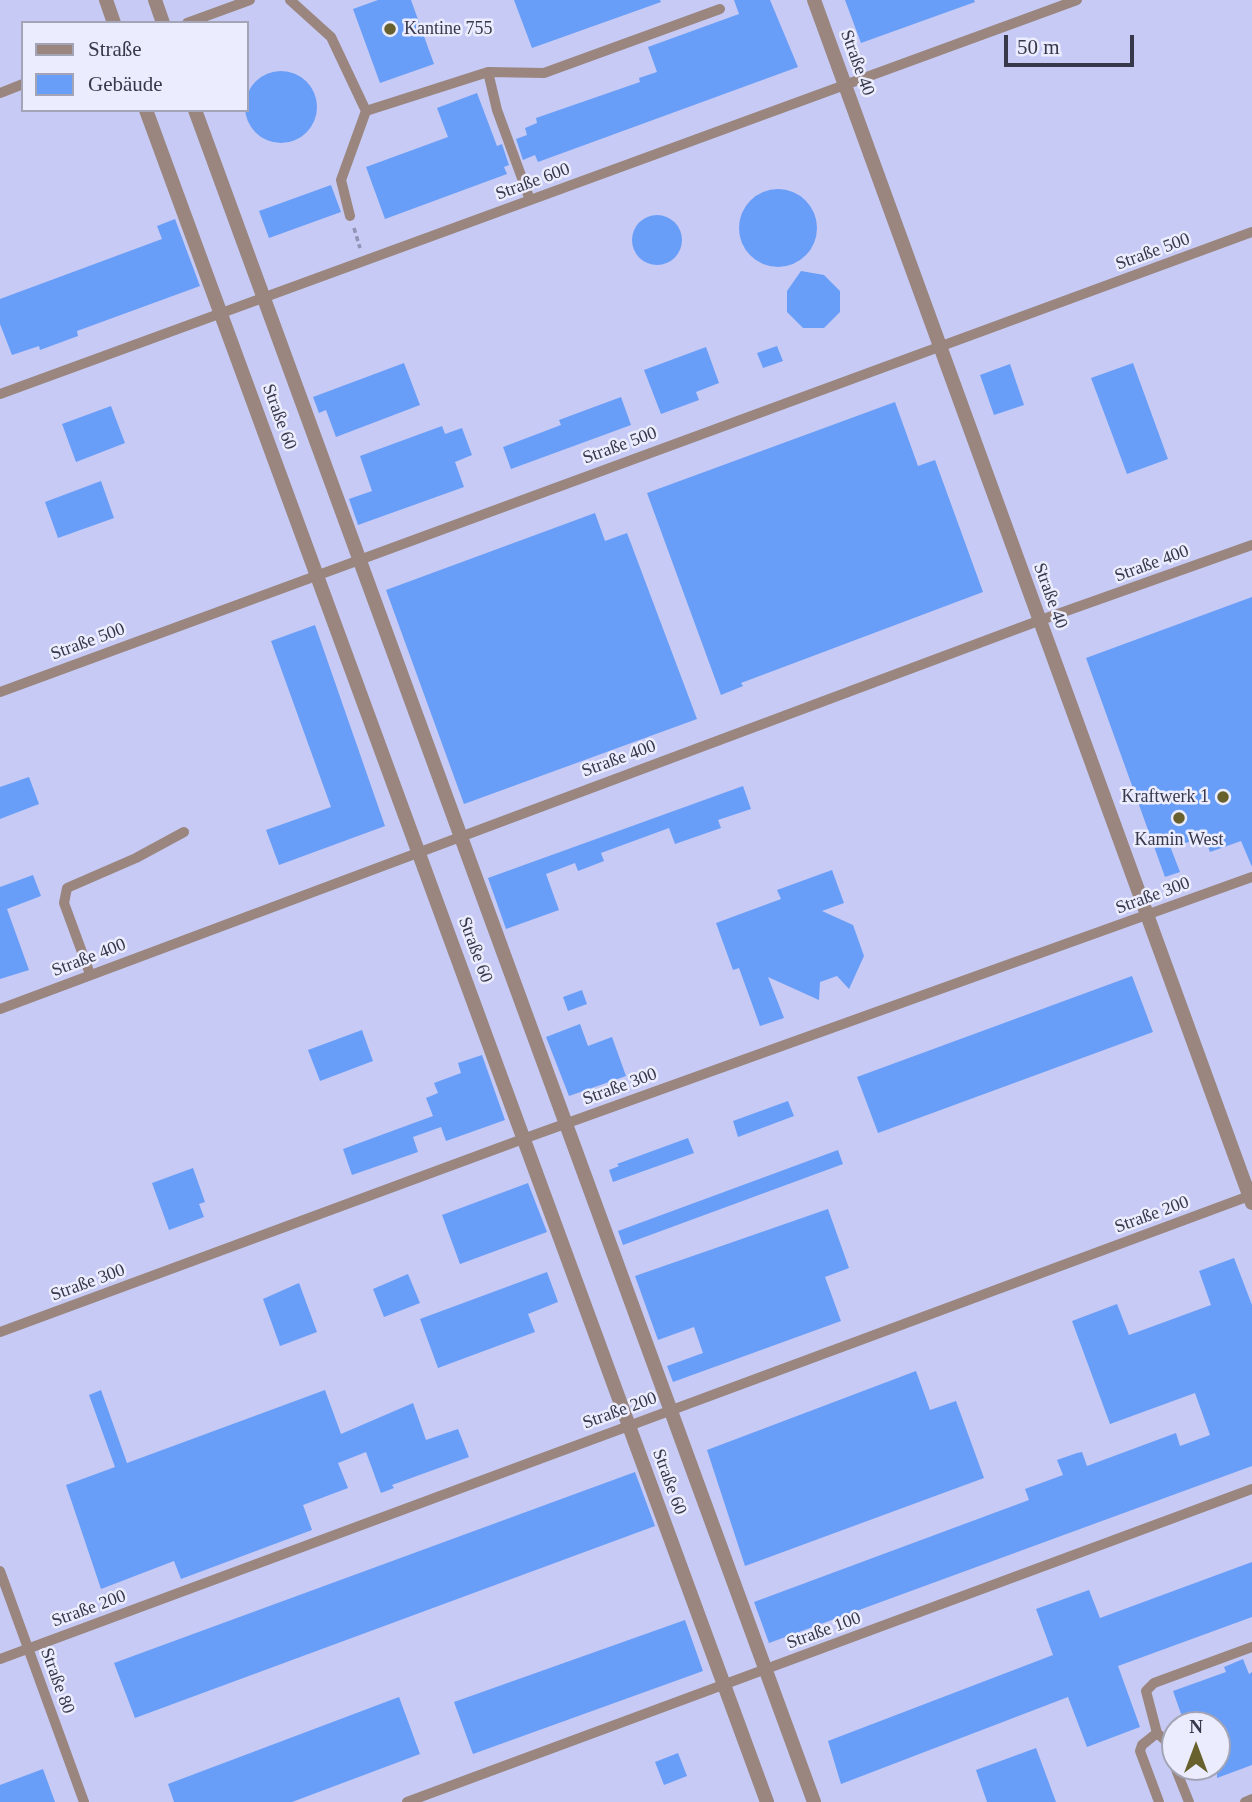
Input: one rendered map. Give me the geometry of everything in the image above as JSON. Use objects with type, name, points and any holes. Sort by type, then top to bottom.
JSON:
[{"type":"street","points":[[106,0],[113,21]]},
{"type":"street","points":[[155,0],[162,21]]},
{"type":"street","name":"Straße 40","points":[[814,0],[938,347],[1251,1198]]},
{"type":"street","name":"Straße 60","points":[[147,112],[767,1802]]},
{"type":"street","points":[[196,112],[814,1802]]},
{"type":"lane","points":[[192,21],[250,0]]},
{"type":"lane","points":[[290,0],[331,37],[366,111],[341,180],[350,216]]},
{"type":"lane","name":"Straße 600","points":[[0,394],[364,258],[1077,0]]},
{"type":"lane","points":[[366,111],[488,72],[544,73],[720,9]]},
{"type":"lane","points":[[488,72],[497,110],[530,200]]},
{"type":"lane","points":[[0,93],[21,85]]},
{"type":"lane","name":"Straße 500","points":[[0,692],[1252,232]]},
{"type":"lane","name":"Straße 400","points":[[0,1009],[418,850],[1038,621],[1252,545]]},
{"type":"lane","points":[[90,974],[64,903],[66,888],[136,858],[184,832]]},
{"type":"lane","name":"Straße 300","points":[[0,1332],[566,1123],[1252,877]]},
{"type":"lane","name":"Straße 200","points":[[0,1659],[671,1409],[1251,1198]]},
{"type":"lane","name":"Straße 100","points":[[407,1802],[1252,1489]]},
{"type":"lane","name":"Straße 80","points":[[0,1571],[85,1802]]},
{"type":"lane","points":[[1161,1737],[1157,1734],[1146,1691],[1154,1683],[1252,1647]]},
{"type":"lane","points":[[1157,1734],[1142,1745],[1140,1751],[1159,1802]]},
{"type":"lane","points":[[1181,1781],[1189,1802]]},
{"type":"lane","points":[[1245,1802],[1252,1799]]},
{"type":"path","points":[[350,216],[364,258]]},
{"type":"building","name":"Kantine 755","points":[[378,0],[411,0],[434,64],[380,83],[353,9]]},
{"type":"building","points":[[514,0],[660,0],[661,2],[532,48]]},
{"type":"building","points":[[734,0],[770,0],[798,67],[538,162],[535,155],[523,160],[516,139],[527,135],[525,128],[537,123],[536,118],[640,82],[639,78],[657,72],[648,47],[739,14]]},
{"type":"building","points":[[845,0],[974,0],[975,2],[861,43]]},
{"type":"building","points":[[274,72],[288,72],[301,77],[311,87],[316,100],[316,114],[311,127],[301,137],[288,142],[274,142],[261,137],[251,127],[246,114],[251,87],[261,77]]},
{"type":"building","points":[[477,93],[497,146],[502,144],[509,165],[504,167],[507,174],[385,219],[366,167],[448,137],[437,108]]},
{"type":"building","points":[[331,185],[341,212],[269,238],[259,211]]},
{"type":"building","points":[[778,189],[793,192],[805,201],[814,213],[817,228],[814,243],[805,255],[793,264],[778,267],[763,264],[751,255],[742,243],[739,228],[742,213],[751,201],[763,192]]},
{"type":"building","points":[[657,215],[674,223],[682,240],[674,257],[657,265],[640,257],[632,240],[640,223]]},
{"type":"building","points":[[175,219],[200,286],[77,331],[78,336],[40,350],[39,346],[12,355],[0,324],[0,299],[162,239],[157,226]]},
{"type":"building","points":[[801,271],[824,275],[840,291],[840,312],[824,328],[803,328],[787,312],[787,291]]},
{"type":"building","points":[[777,346],[783,361],[763,368],[757,353]]},
{"type":"building","points":[[706,347],[719,383],[696,392],[699,400],[661,414],[644,370]]},
{"type":"building","points":[[404,363],[420,405],[336,437],[326,410],[319,413],[313,397]]},
{"type":"building","points":[[1133,363],[1168,459],[1127,474],[1091,378]]},
{"type":"building","points":[[1010,364],[1024,405],[994,415],[980,375]]},
{"type":"building","points":[[621,397],[631,425],[511,469],[503,447],[561,425],[559,420]]},
{"type":"building","points":[[895,402],[918,466],[935,460],[983,592],[741,683],[743,686],[721,695],[647,493]]},
{"type":"building","points":[[111,406],[125,443],[76,462],[62,424]]},
{"type":"building","points":[[442,426],[445,434],[462,428],[472,455],[455,462],[464,487],[358,525],[349,499],[372,491],[360,456]]},
{"type":"building","points":[[101,481],[114,518],[58,538],[45,502]]},
{"type":"building","points":[[595,513],[605,541],[627,533],[697,719],[464,804],[386,590]]},
{"type":"building","points":[[1252,597],[1252,867],[1241,841],[1210,852],[1203,833],[1189,842],[1170,846],[1180,872],[1165,877],[1086,658]]},
{"type":"building","points":[[315,625],[385,826],[279,865],[266,830],[331,807],[271,641]]},
{"type":"building","points":[[29,777],[39,804],[0,819],[0,787]]},
{"type":"building","points":[[743,786],[751,809],[718,820],[721,828],[675,844],[669,828],[601,853],[604,861],[578,871],[575,863],[546,874],[559,910],[506,929],[488,878]]},
{"type":"building","points":[[832,870],[844,903],[822,911],[853,925],[864,956],[849,989],[837,976],[820,982],[819,1000],[768,977],[784,1018],[760,1026],[739,968],[733,970],[716,923],[781,899],[777,890]]},
{"type":"building","points":[[33,875],[41,896],[7,909],[29,970],[0,979],[0,887]]},
{"type":"building","points":[[1132,976],[1153,1032],[878,1133],[857,1077]]},
{"type":"building","points":[[582,990],[587,1004],[568,1011],[563,997]]},
{"type":"building","points":[[580,1024],[588,1046],[612,1037],[626,1076],[569,1096],[546,1037]]},
{"type":"building","points":[[362,1030],[373,1061],[320,1081],[308,1050]]},
{"type":"building","points":[[482,1055],[505,1120],[446,1141],[441,1127],[413,1137],[418,1152],[352,1175],[343,1149],[433,1116],[426,1098],[438,1093],[434,1083],[461,1073],[458,1063]]},
{"type":"building","points":[[788,1101],[794,1116],[738,1137],[733,1121]]},
{"type":"building","points":[[688,1138],[694,1153],[613,1182],[609,1170],[619,1166],[617,1164]]},
{"type":"building","points":[[838,1150],[843,1164],[623,1245],[618,1231]]},
{"type":"building","points":[[193,1168],[205,1202],[199,1204],[204,1217],[169,1230],[152,1183]]},
{"type":"building","points":[[528,1183],[547,1232],[460,1264],[442,1215]]},
{"type":"building","points":[[828,1209],[849,1268],[825,1277],[841,1321],[673,1382],[667,1366],[703,1353],[694,1327],[658,1340],[635,1276]]},
{"type":"building","points":[[1234,1258],[1252,1305],[1252,1466],[769,1643],[754,1602],[1029,1500],[1025,1489],[1063,1475],[1057,1460],[1082,1452],[1087,1466],[1176,1433],[1180,1446],[1210,1435],[1195,1393],[1110,1424],[1072,1321],[1117,1304],[1129,1335],[1211,1305],[1199,1271]]},
{"type":"building","points":[[547,1272],[558,1302],[528,1314],[535,1332],[438,1368],[420,1319]]},
{"type":"building","points":[[408,1274],[420,1303],[384,1317],[373,1289]]},
{"type":"building","points":[[299,1283],[317,1332],[280,1346],[263,1299]]},
{"type":"building","points":[[916,1371],[930,1410],[956,1401],[984,1478],[745,1566],[707,1450]]},
{"type":"building","points":[[101,1390],[127,1463],[325,1390],[341,1434],[413,1403],[426,1440],[458,1429],[469,1457],[392,1485],[394,1488],[381,1493],[366,1452],[338,1463],[348,1488],[303,1505],[312,1530],[181,1579],[174,1561],[101,1589],[66,1485],[115,1467],[89,1395]]},
{"type":"building","points":[[635,1472],[655,1526],[135,1718],[114,1663]]},
{"type":"building","points":[[1252,1562],[1252,1617],[1118,1666],[1140,1727],[1087,1747],[1068,1697],[841,1784],[828,1741],[1053,1655],[1036,1609],[1089,1590],[1100,1618]]},
{"type":"building","points":[[685,1620],[703,1671],[473,1754],[454,1702]]},
{"type":"building","points":[[1243,1659],[1249,1674],[1252,1672],[1252,1765],[1231,1773],[1231,1711],[1180,1711],[1173,1691],[1226,1672],[1224,1667]]},
{"type":"building","points":[[399,1697],[420,1754],[292,1802],[174,1802],[168,1784]]},
{"type":"building","points":[[1036,1748],[1056,1802],[987,1802],[976,1770]]},
{"type":"building","points":[[678,1753],[687,1776],[664,1785],[655,1762]]},
{"type":"building","points":[[43,1769],[55,1802],[0,1802],[0,1785]]},
{"type":"place","name":"Kantine 755","points":[[390,29]]},
{"type":"place","name":"Kraftwerk 1","points":[[1223,797]]},
{"type":"place","name":"Kamin West","points":[[1179,818]]}]
